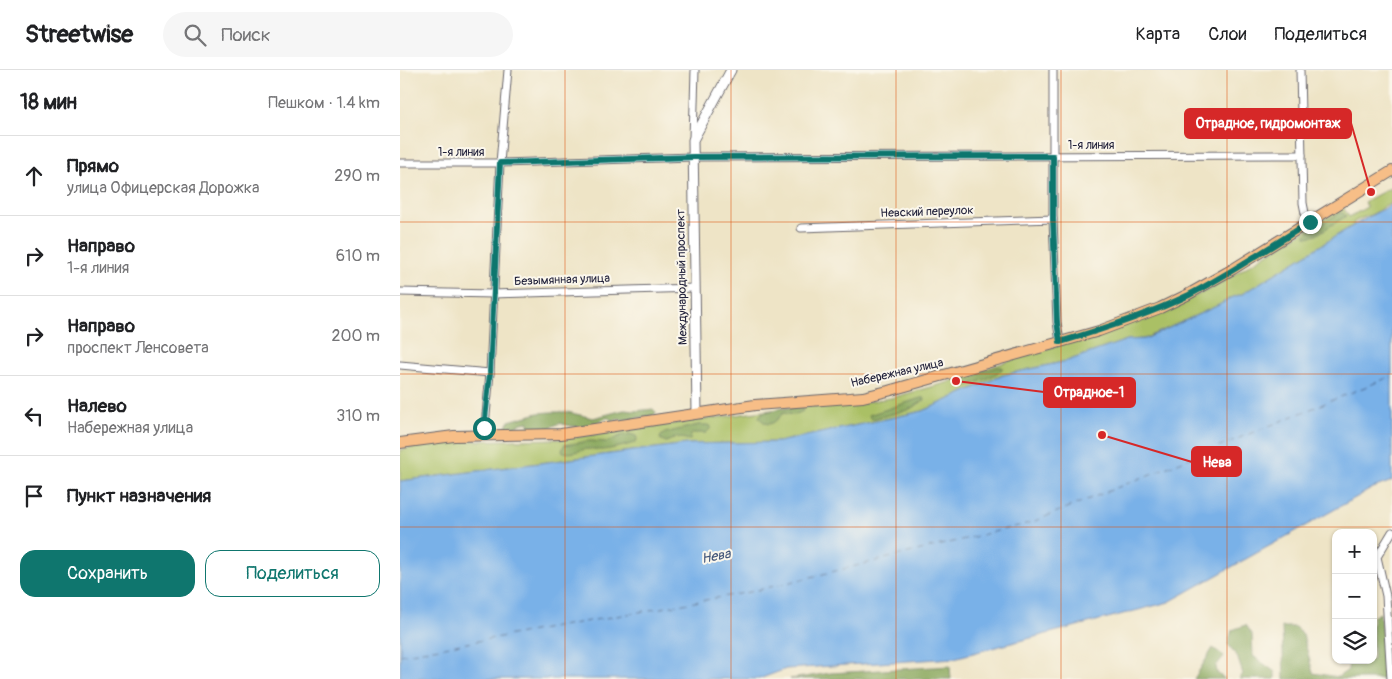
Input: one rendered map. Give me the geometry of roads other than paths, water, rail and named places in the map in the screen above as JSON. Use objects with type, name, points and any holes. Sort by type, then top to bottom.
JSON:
[{"type":"main road","name":"Набережная улица","points":[[400,443],[454,436],[561,434],[789,401],[862,397],[1060,342],[1133,319],[1187,295],[1233,270],[1392,170]]},
{"type":"street","points":[[484,436],[490,373],[500,163],[508,70]]},
{"type":"street","name":"Международный проспект","points":[[695,70],[693,157],[697,413]]},
{"type":"street","name":"Международный проспект","points":[[693,140],[732,70]]},
{"type":"street","points":[[1053,70],[1053,219],[1057,322],[1060,342]]},
{"type":"street","points":[[1300,70],[1303,203],[1305,213],[1310,222]]},
{"type":"street","name":"1-я линия","points":[[400,163],[500,163],[693,157],[1302,155]]},
{"type":"street","name":"Невский переулок","points":[[801,228],[1053,219]]},
{"type":"street","name":"Безымянная улица","points":[[400,292],[493,294],[695,288]]},
{"type":"street","points":[[400,365],[490,373]]},
{"type":"street","points":[[1391,679],[1389,596],[1377,557],[1392,532]]},
{"type":"water","name":"Нева","points":[[1392,204],[1392,481],[1373,488],[1169,602],[954,658],[786,669],[759,679],[400,679],[400,481],[687,444],[778,442],[923,411],[1003,375],[1067,361],[1127,340],[1145,339],[1242,294],[1354,225]]},
{"type":"place","name":"Отрадное, гидромонтаж","points":[[1371,192]]},
{"type":"place","name":"Отрадное-1","points":[[956,381]]},
{"type":"place","name":"Нева","points":[[1102,435]]}]
